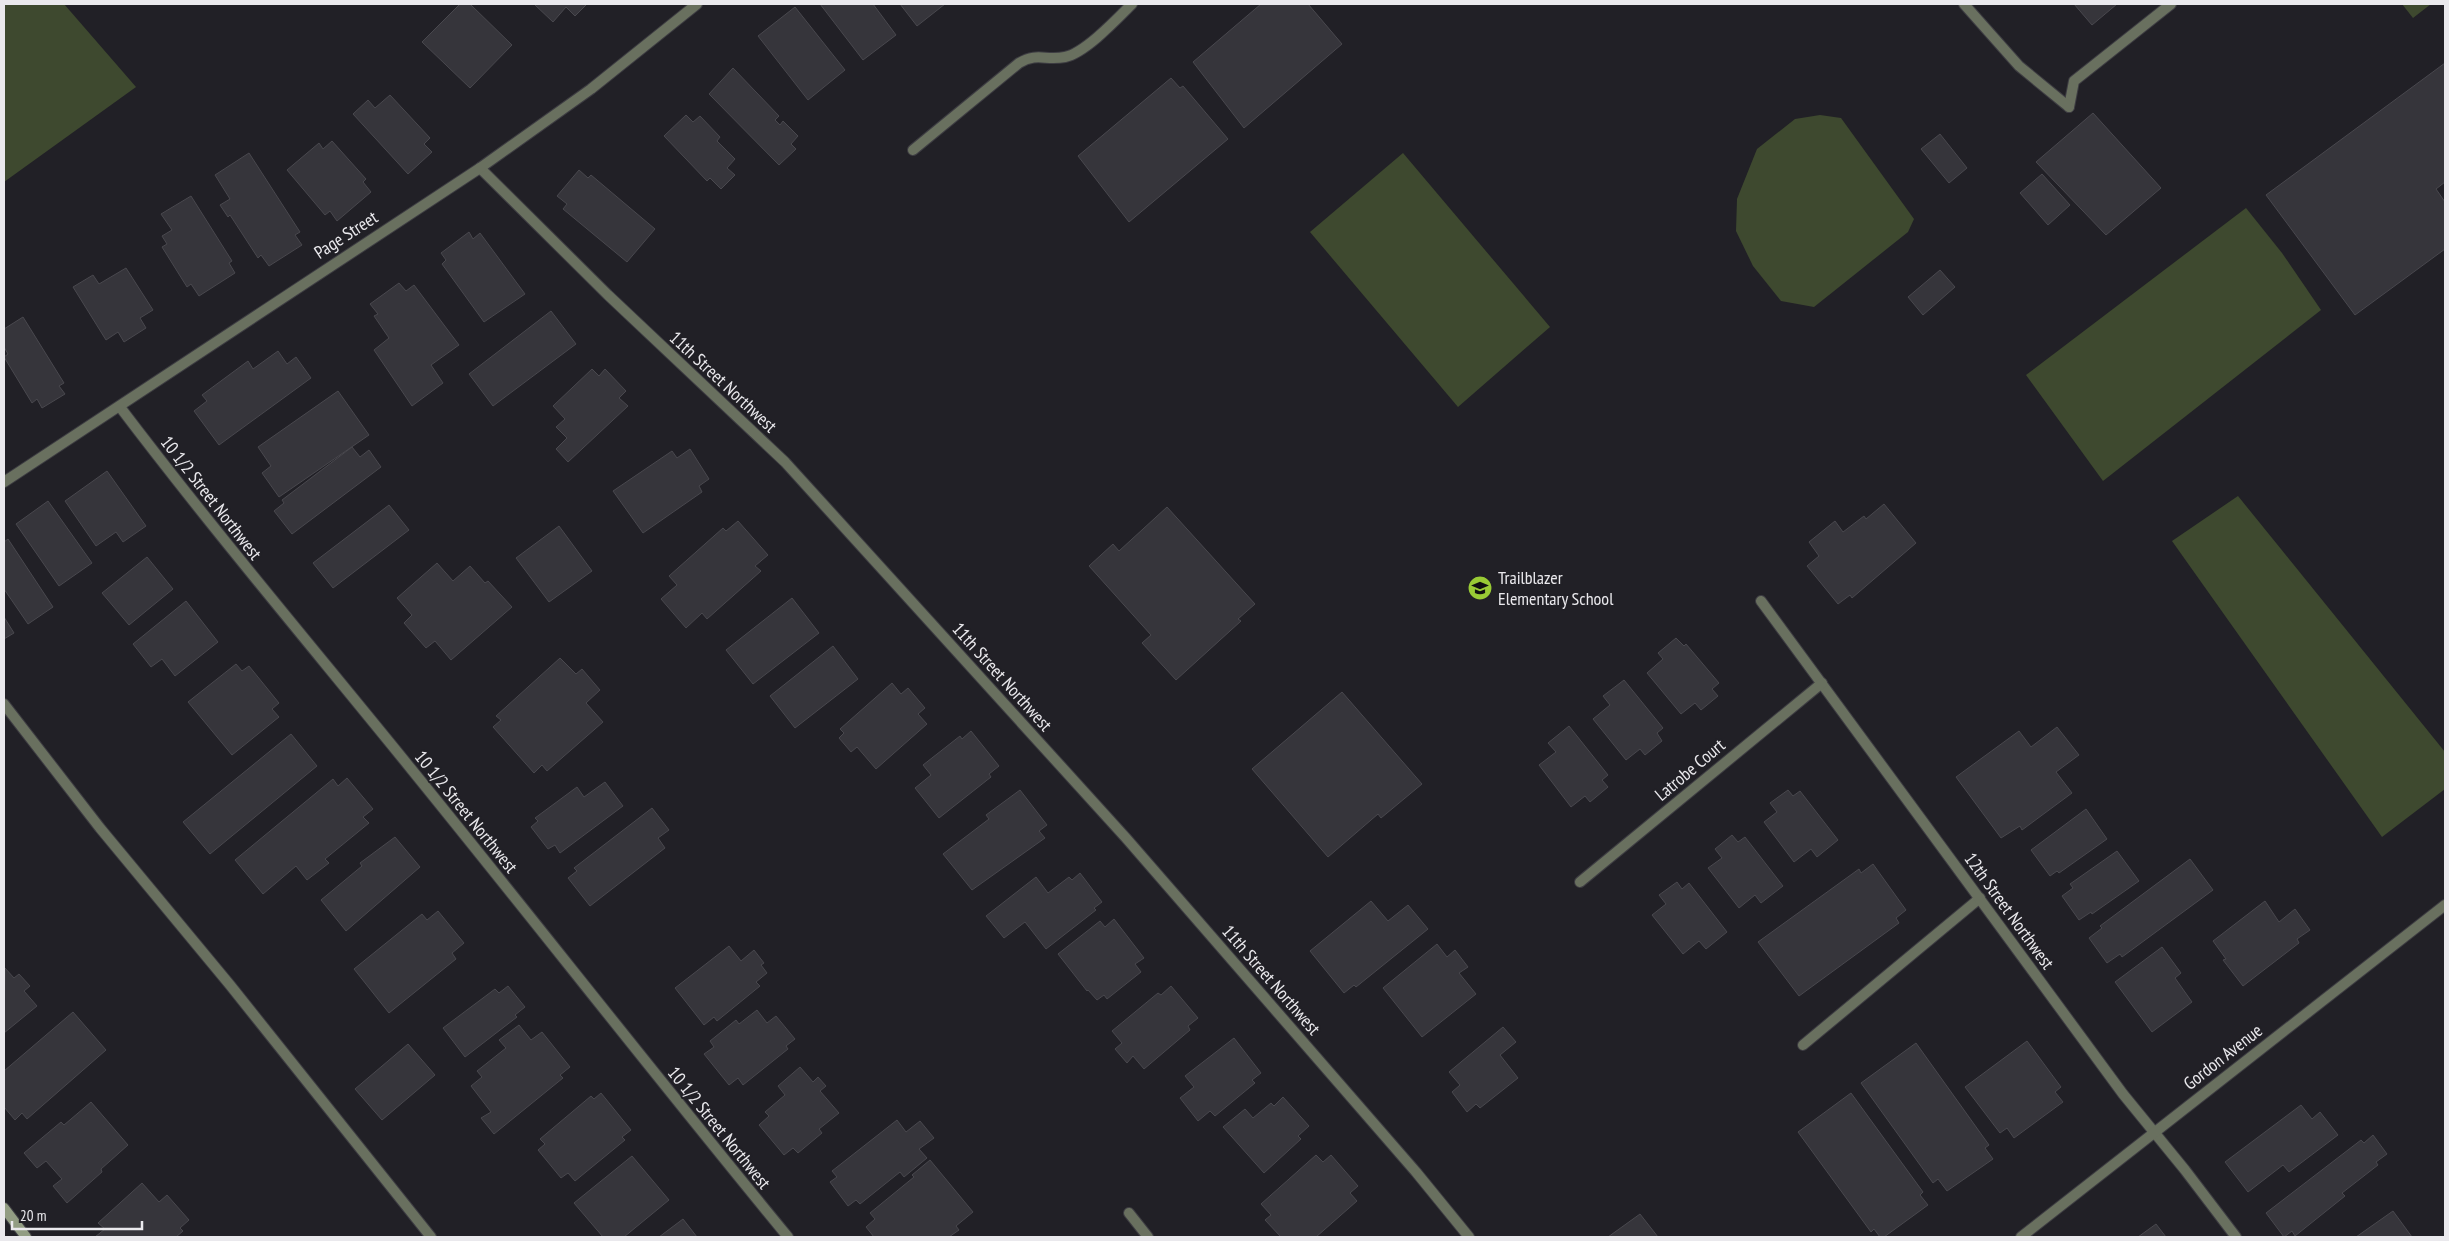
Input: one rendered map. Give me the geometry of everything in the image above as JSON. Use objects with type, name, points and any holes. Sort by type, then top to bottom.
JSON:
[{"type":"main road","points":[[4,1208],[26,1237]]},
{"type":"street","name":"Page Street","points":[[4,482],[480,168],[590,89],[698,4]]},
{"type":"street","points":[[914,150],[1019,63],[1031,56],[1051,59],[1078,53],[1132,4]]},
{"type":"street","points":[[1964,4],[2019,66],[2069,107],[2074,81],[2171,4]]},
{"type":"street","name":"11th Street Northwest","points":[[480,168],[608,295],[785,462],[1113,823],[1416,1172],[1469,1237]]},
{"type":"street","name":"10 1/2 Street Northwest","points":[[120,407],[234,554],[413,771],[660,1082],[788,1237]]},
{"type":"street","name":"12th Street Northwest","points":[[1761,601],[2154,1132],[2236,1237]]},
{"type":"street","name":"Latrobe Court","points":[[1580,882],[1822,683]]},
{"type":"street","points":[[4,704],[100,828],[230,985],[431,1237]]},
{"type":"street","points":[[1803,1045],[1980,898]]},
{"type":"street","name":"Gordon Avenue","points":[[2021,1237],[2445,905]]},
{"type":"street","points":[[1128,1213],[1148,1237]]},
{"type":"green space","points":[[4,4],[64,4],[136,87],[4,182]]},
{"type":"green space","points":[[2402,4],[2431,4],[2413,18]]},
{"type":"green space","points":[[1820,115],[1841,118],[1914,219],[1908,232],[1814,307],[1781,301],[1753,266],[1736,231],[1737,199],[1757,149],[1795,119]]},
{"type":"green space","points":[[1403,153],[1550,327],[1458,407],[1310,232]]},
{"type":"green space","points":[[2246,208],[2282,253],[2321,310],[2103,481],[2026,375]]},
{"type":"green space","points":[[2238,496],[2445,752],[2445,789],[2382,837],[2172,541]]},
{"type":"building","points":[[460,4],[470,4],[512,45],[470,88],[422,42]]},
{"type":"building","points":[[534,4],[587,4],[575,16],[566,7],[553,22]]},
{"type":"building","points":[[820,4],[873,4],[896,35],[863,60]]},
{"type":"building","points":[[900,4],[945,4],[917,26]]},
{"type":"building","points":[[1261,4],[1308,4],[1342,44],[1244,128],[1193,62]]},
{"type":"building","points":[[2074,4],[2117,4],[2092,25]]},
{"type":"building","points":[[795,7],[845,70],[808,100],[758,36]]},
{"type":"building","points":[[2445,63],[2445,182],[2436,189],[2445,202],[2445,249],[2355,315],[2266,195]]},
{"type":"building","points":[[733,68],[779,116],[775,120],[780,125],[783,121],[798,136],[791,144],[796,149],[779,165],[709,94]]},
{"type":"building","points":[[1171,78],[1180,88],[1183,86],[1228,139],[1129,222],[1078,156]]},
{"type":"building","points":[[390,95],[430,138],[424,144],[432,152],[408,174],[353,114],[368,100],[375,108]]},
{"type":"building","points":[[2093,113],[2161,188],[2106,235],[2036,162]]},
{"type":"building","points":[[686,115],[693,122],[700,116],[720,137],[717,141],[735,159],[727,168],[735,175],[721,189],[710,178],[707,181],[664,136]]},
{"type":"building","points":[[1940,134],[1967,168],[1949,183],[1921,149]]},
{"type":"building","points":[[332,141],[366,179],[363,182],[371,192],[337,221],[330,211],[325,215],[287,170],[319,143],[323,149]]},
{"type":"building","points":[[249,153],[300,232],[295,235],[302,245],[269,266],[261,255],[258,258],[230,215],[228,217],[220,205],[230,199],[215,175]]},
{"type":"building","points":[[579,170],[588,178],[591,175],[655,229],[627,262],[563,209],[567,204],[557,196]]},
{"type":"building","points":[[2042,174],[2070,205],[2048,225],[2020,193]]},
{"type":"building","points":[[191,196],[232,261],[229,263],[235,273],[199,296],[191,284],[187,287],[162,247],[167,244],[162,236],[172,230],[161,214]]},
{"type":"building","points":[[469,232],[473,239],[480,233],[525,294],[484,322],[442,264],[446,260],[441,253]]},
{"type":"building","points":[[126,268],[153,310],[140,318],[146,328],[124,342],[118,332],[106,340],[73,287],[93,275],[99,284]]},
{"type":"building","points":[[1940,270],[1955,287],[1923,315],[1908,297]]},
{"type":"building","points":[[399,283],[406,291],[414,285],[459,345],[431,365],[443,383],[412,406],[374,350],[389,338],[374,316],[378,314],[370,304]]},
{"type":"building","points":[[551,311],[576,344],[493,406],[469,374]]},
{"type":"building","points":[[23,317],[64,383],[59,386],[65,394],[42,408],[37,399],[32,403],[4,357],[8,354],[4,347],[4,329]]},
{"type":"building","points":[[278,351],[287,364],[296,357],[311,378],[219,445],[194,411],[207,401],[202,395],[248,361],[253,369]]},
{"type":"building","points":[[592,369],[599,376],[605,369],[626,391],[619,398],[628,406],[568,462],[556,449],[567,438],[556,427],[565,419],[553,406]]},
{"type":"building","points":[[338,391],[369,435],[279,497],[262,473],[271,466],[258,447]]},
{"type":"building","points":[[352,447],[360,457],[369,450],[381,467],[292,534],[274,511],[284,503],[282,500]]},
{"type":"building","points":[[690,449],[709,479],[699,486],[702,492],[643,533],[613,491],[672,451],[677,458]]},
{"type":"building","points":[[107,471],[146,526],[123,542],[116,532],[96,546],[65,501]]},
{"type":"building","points":[[48,501],[92,563],[59,586],[16,524]]},
{"type":"building","points":[[1884,504],[1916,543],[1852,598],[1850,595],[1838,604],[1807,566],[1819,556],[1809,542],[1835,521],[1843,532],[1864,516],[1866,519]]},
{"type":"building","points":[[389,505],[409,530],[333,588],[313,563]]},
{"type":"building","points":[[1167,507],[1255,604],[1238,619],[1241,621],[1176,680],[1142,643],[1151,635],[1089,566],[1113,544],[1119,551]]},
{"type":"building","points":[[738,521],[768,555],[755,566],[761,571],[707,619],[702,613],[686,628],[661,599],[677,585],[669,576],[723,528],[726,531]]},
{"type":"building","points":[[559,526],[592,571],[549,602],[516,558]]},
{"type":"building","points":[[8,539],[53,607],[28,624],[4,589],[4,542]]},
{"type":"building","points":[[147,557],[173,589],[129,625],[102,593]]},
{"type":"building","points":[[437,563],[453,581],[470,566],[485,583],[488,581],[512,607],[451,660],[435,641],[426,648],[404,623],[412,615],[397,598]]},
{"type":"building","points":[[792,598],[819,633],[753,684],[726,650]]},
{"type":"building","points":[[186,601],[218,642],[175,676],[162,659],[151,667],[133,644]]},
{"type":"building","points":[[4,617],[14,633],[4,639]]},
{"type":"building","points":[[1676,638],[1684,646],[1686,644],[1719,683],[1712,689],[1718,696],[1701,710],[1695,703],[1681,714],[1647,673],[1663,659],[1658,653]]},
{"type":"building","points":[[833,646],[858,679],[795,728],[770,696]]},
{"type":"building","points":[[560,658],[576,674],[582,669],[600,690],[586,703],[603,722],[547,771],[542,765],[534,773],[493,727],[501,720],[496,716]]},
{"type":"building","points":[[236,664],[242,671],[249,666],[279,703],[272,709],[279,717],[232,755],[188,702]]},
{"type":"building","points":[[1624,680],[1663,728],[1657,733],[1662,741],[1645,755],[1640,749],[1626,760],[1593,719],[1610,705],[1603,696]]},
{"type":"building","points":[[892,683],[901,694],[908,688],[925,708],[918,714],[927,724],[876,769],[857,747],[851,752],[839,738],[844,733],[840,729]]},
{"type":"building","points":[[1342,692],[1422,784],[1381,818],[1378,814],[1328,857],[1252,769]]},
{"type":"building","points":[[1569,726],[1608,775],[1602,780],[1608,787],[1590,802],[1585,796],[1571,807],[1539,765],[1556,752],[1548,743]]},
{"type":"building","points":[[2057,727],[2079,755],[2056,772],[2072,793],[2022,830],[2020,826],[2001,838],[1956,777],[2019,731],[2031,747]]},
{"type":"building","points":[[971,731],[999,766],[989,774],[991,777],[939,818],[915,788],[931,775],[923,765],[960,736],[962,739]]},
{"type":"building","points":[[291,734],[317,766],[210,854],[183,822]]},
{"type":"building","points":[[347,778],[373,809],[363,817],[369,823],[325,859],[329,863],[307,880],[296,866],[263,894],[235,860],[333,779],[338,786]]},
{"type":"building","points":[[605,782],[623,806],[560,853],[555,845],[548,849],[531,827],[538,821],[535,818],[577,787],[584,797]]},
{"type":"building","points":[[1020,790],[1047,825],[1039,831],[1045,838],[972,890],[943,854],[989,819],[986,815]]},
{"type":"building","points":[[1788,790],[1793,796],[1800,791],[1838,840],[1817,857],[1811,849],[1794,862],[1764,822],[1777,812],[1770,803]]},
{"type":"building","points":[[652,808],[669,830],[658,838],[665,848],[590,906],[568,878],[577,871],[574,868]]},
{"type":"building","points":[[2086,809],[2107,839],[2059,873],[2057,871],[2050,876],[2031,850]]},
{"type":"building","points":[[1732,835],[1738,842],[1745,837],[1783,886],[1761,903],[1755,895],[1739,908],[1708,868],[1722,858],[1715,849]]},
{"type":"building","points":[[395,837],[420,867],[346,931],[321,900],[362,866],[360,863]]},
{"type":"building","points":[[2117,851],[2139,881],[2092,914],[2091,912],[2079,920],[2062,896],[2073,888],[2070,884]]},
{"type":"building","points":[[2190,859],[2213,890],[2122,957],[2120,954],[2107,963],[2089,938],[2102,928],[2100,926]]},
{"type":"building","points":[[1873,864],[1906,910],[1896,918],[1899,923],[1799,996],[1758,942],[1859,869],[1861,873]]},
{"type":"building","points":[[1080,873],[1102,902],[1094,908],[1096,910],[1046,949],[1025,922],[1004,938],[986,916],[1036,877],[1048,893],[1069,877],[1072,880]]},
{"type":"building","points":[[1677,882],[1682,889],[1689,883],[1727,932],[1706,949],[1699,941],[1683,954],[1652,915],[1666,904],[1659,895]]},
{"type":"building","points":[[1371,901],[1388,921],[1408,905],[1428,929],[1356,987],[1354,985],[1344,993],[1310,951]]},
{"type":"building","points":[[2265,901],[2279,922],[2295,909],[2310,930],[2297,939],[2299,943],[2243,986],[2223,960],[2226,959],[2213,941]]},
{"type":"building","points":[[438,911],[464,943],[452,953],[456,959],[389,1013],[354,969],[422,914],[427,920]]},
{"type":"building","points":[[1114,919],[1144,958],[1135,964],[1141,972],[1107,999],[1104,995],[1097,1000],[1087,991],[1058,954],[1100,921],[1105,927]]},
{"type":"building","points":[[1437,944],[1447,957],[1455,950],[1468,967],[1459,973],[1476,994],[1422,1037],[1383,988]]},
{"type":"building","points":[[729,946],[741,961],[754,950],[764,963],[761,965],[767,973],[756,982],[760,986],[717,1021],[714,1017],[704,1025],[675,988]]},
{"type":"building","points":[[2162,947],[2181,973],[2175,978],[2192,1002],[2152,1032],[2115,982]]},
{"type":"building","points":[[5,968],[14,978],[19,974],[30,986],[24,991],[37,1006],[4,1033]]},
{"type":"building","points":[[508,986],[525,1007],[515,1015],[517,1017],[465,1057],[443,1028],[495,989],[499,993]]},
{"type":"building","points":[[1171,986],[1198,1018],[1188,1026],[1190,1030],[1144,1069],[1133,1056],[1127,1063],[1115,1049],[1122,1043],[1112,1031],[1158,993],[1161,995]]},
{"type":"building","points":[[757,1010],[767,1023],[776,1016],[795,1039],[786,1046],[788,1049],[743,1085],[738,1078],[729,1085],[704,1054],[714,1047],[710,1041],[736,1020],[739,1024]]},
{"type":"building","points":[[73,1012],[106,1050],[27,1119],[22,1113],[15,1120],[4,1107],[4,1071]]},
{"type":"building","points":[[519,1025],[531,1040],[542,1032],[570,1067],[560,1075],[563,1078],[494,1134],[481,1118],[491,1112],[471,1086],[482,1077],[477,1071],[506,1048],[499,1040]]},
{"type":"building","points":[[1503,1027],[1516,1042],[1500,1055],[1518,1078],[1480,1108],[1476,1104],[1467,1112],[1452,1092],[1460,1085],[1449,1072]]},
{"type":"building","points":[[1234,1038],[1261,1073],[1252,1080],[1255,1083],[1215,1116],[1210,1111],[1198,1121],[1180,1098],[1194,1087],[1185,1076]]},
{"type":"building","points":[[2027,1041],[2061,1087],[2055,1092],[2063,1102],[2014,1138],[2007,1128],[2000,1133],[1965,1087]]},
{"type":"building","points":[[1916,1043],[1989,1145],[1985,1148],[1993,1159],[1947,1191],[1938,1179],[1933,1183],[1861,1083]]},
{"type":"building","points":[[408,1044],[435,1075],[382,1120],[355,1089]]},
{"type":"building","points":[[800,1067],[813,1082],[818,1077],[826,1086],[820,1091],[839,1113],[819,1129],[822,1133],[798,1153],[793,1148],[784,1155],[759,1125],[769,1116],[765,1112],[785,1095],[778,1086]]},
{"type":"building","points":[[601,1093],[631,1130],[622,1137],[625,1140],[575,1181],[568,1173],[561,1178],[538,1150],[545,1144],[540,1139],[591,1096],[594,1099]]},
{"type":"building","points":[[1851,1093],[1923,1192],[1920,1195],[1928,1205],[1884,1237],[1880,1237],[1874,1229],[1871,1232],[1798,1132]]},
{"type":"building","points":[[1283,1097],[1309,1126],[1298,1136],[1301,1139],[1264,1173],[1223,1127],[1245,1109],[1253,1118],[1271,1103],[1274,1106]]},
{"type":"building","points":[[91,1102],[128,1145],[101,1169],[102,1172],[67,1203],[53,1186],[62,1179],[46,1161],[37,1168],[24,1153],[61,1122],[64,1125]]},
{"type":"building","points":[[2301,1105],[2312,1119],[2320,1112],[2338,1135],[2289,1172],[2283,1165],[2248,1192],[2225,1162]]},
{"type":"building","points":[[897,1120],[906,1132],[920,1121],[934,1138],[919,1149],[927,1158],[904,1177],[900,1172],[860,1204],[856,1200],[848,1206],[830,1182],[837,1177],[832,1171]]},
{"type":"building","points":[[2373,1135],[2387,1154],[2376,1162],[2378,1165],[2342,1193],[2345,1196],[2295,1236],[2292,1231],[2284,1237],[2266,1213],[2361,1140],[2364,1143]]},
{"type":"building","points":[[1316,1155],[1323,1162],[1331,1155],[1358,1186],[1350,1193],[1357,1201],[1316,1237],[1281,1237],[1265,1220],[1271,1215],[1261,1204]]},
{"type":"building","points":[[632,1156],[669,1200],[624,1237],[603,1237],[574,1203]]},
{"type":"building","points":[[930,1160],[973,1212],[956,1226],[959,1230],[949,1237],[874,1237],[866,1227],[875,1219],[870,1213],[914,1177],[912,1175]]},
{"type":"building","points":[[142,1183],[159,1202],[167,1195],[189,1220],[180,1228],[183,1231],[176,1237],[95,1237],[105,1229],[98,1223]]},
{"type":"building","points":[[2393,1211],[2412,1237],[2356,1237]]},
{"type":"building","points":[[1640,1214],[1658,1237],[1608,1237]]},
{"type":"building","points":[[683,1219],[697,1237],[659,1237]]},
{"type":"building","points":[[2156,1224],[2166,1237],[2138,1237]]},
{"type":"place","name":"Trailblazer Elementary School","points":[[1480,588]]}]
